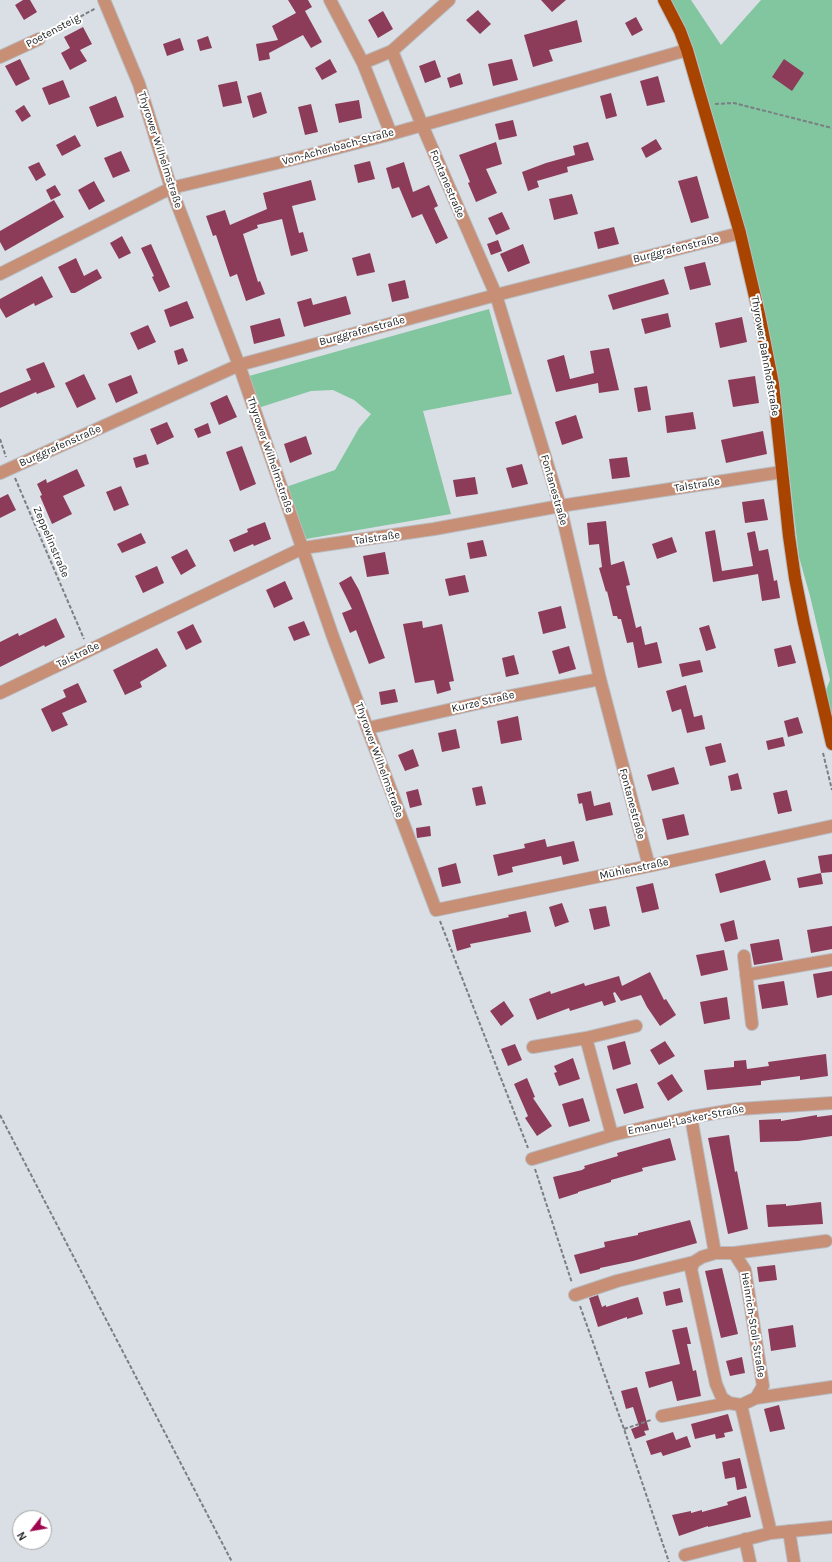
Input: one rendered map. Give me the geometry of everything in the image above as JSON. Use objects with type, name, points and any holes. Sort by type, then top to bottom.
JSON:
[{"type":"main road","name":"Thyrower Bahnhofstraße","points":[[664,0],[680,31],[704,104],[740,233],[759,314],[773,384],[789,536],[799,599],[828,748]]},
{"type":"street","points":[[330,0],[362,63],[391,134]]},
{"type":"street","points":[[362,63],[392,51],[449,0]]},
{"type":"street","name":"Thyrower Wilhelmstraße","points":[[104,1],[139,84],[171,188],[239,365],[333,637],[436,910]]},
{"type":"street","name":"Poetensteig","points":[[0,57],[39,39]]},
{"type":"street","name":"Von-Achenbach-Straße","points":[[0,274],[171,188],[391,134],[687,50]]},
{"type":"street","name":"Fontanestraße","points":[[392,51],[422,125],[496,295],[560,506],[600,678],[649,866]]},
{"type":"street","name":"Burggrafenstraße","points":[[5,471],[239,365],[496,295],[740,233]]},
{"type":"street","name":"Talstraße","points":[[0,693],[303,548],[434,530],[560,506],[782,472]]},
{"type":"street","name":"Kurze Straße","points":[[368,728],[506,697],[600,678]]},
{"type":"street","name":"Mühlenstraße","points":[[436,910],[832,826]]},
{"type":"street","points":[[744,956],[752,1024]]},
{"type":"street","points":[[746,976],[832,960]]},
{"type":"street","points":[[533,1047],[586,1038],[636,1026]]},
{"type":"street","points":[[586,1038],[612,1135]]},
{"type":"street","name":"Emanuel-Lasker-Straße","points":[[532,1159],[612,1135],[691,1117],[739,1109],[832,1103]]},
{"type":"street","points":[[691,1117],[715,1253]]},
{"type":"street","points":[[575,1295],[617,1281],[694,1262],[702,1257],[715,1253],[734,1253],[826,1241]]},
{"type":"street","name":"Heinrich-Stoll-Straße","points":[[734,1253],[745,1270],[763,1386],[756,1398]]},
{"type":"street","points":[[694,1262],[691,1269],[716,1384],[722,1398],[735,1404],[771,1533]]},
{"type":"street","points":[[662,1416],[735,1404],[756,1398],[832,1387]]},
{"type":"street","points":[[685,1555],[771,1533],[832,1527]]},
{"type":"street","points":[[789,1531],[794,1562]]},
{"type":"street","points":[[745,1539],[750,1562]]},
{"type":"path","name":"Poetensteig","points":[[39,39],[104,1]]},
{"type":"path","points":[[704,104],[734,103],[832,128]]},
{"type":"path","name":"Zeppelinstraße","points":[[0,439],[5,471],[89,650]]},
{"type":"path","points":[[828,748],[832,790]]},
{"type":"path","points":[[436,910],[532,1159],[575,1295],[624,1429],[668,1561]]},
{"type":"path","points":[[0,1115],[232,1562]]},
{"type":"path","points":[[624,1429],[662,1416]]},
{"type":"green space","points":[[671,0],[691,0],[721,45],[761,0],[832,0],[832,717],[826,690],[830,680],[799,557],[778,379],[763,301],[732,182],[695,53],[684,24]]},
{"type":"green space","points":[[489,309],[512,394],[423,411],[451,514],[306,539],[286,487],[335,470],[359,428],[371,414],[354,400],[333,390],[311,391],[258,408],[249,376]]},
{"type":"building","points":[[23,0],[30,0],[37,12],[24,20],[15,5]]},
{"type":"building","points":[[288,0],[308,0],[312,7],[305,11],[322,42],[311,48],[303,35],[269,53],[270,59],[259,61],[256,44],[278,40],[272,26],[296,13]]},
{"type":"building","points":[[541,0],[566,0],[552,12]]},
{"type":"building","points":[[478,10],[491,24],[480,34],[466,20]]},
{"type":"building","points":[[383,11],[393,29],[378,38],[368,20]]},
{"type":"building","points":[[636,17],[643,30],[632,36],[625,23]]},
{"type":"building","points":[[577,20],[582,42],[549,50],[553,61],[533,67],[524,35]]},
{"type":"building","points":[[83,27],[92,44],[80,50],[87,61],[70,70],[61,53],[70,48],[64,37]]},
{"type":"building","points":[[208,36],[212,48],[200,51],[197,40]]},
{"type":"building","points":[[180,38],[184,50],[167,56],[163,44]]},
{"type":"building","points":[[20,59],[30,79],[16,86],[5,66]]},
{"type":"building","points":[[330,59],[337,72],[322,80],[315,68]]},
{"type":"building","points":[[512,59],[518,80],[493,86],[488,64]]},
{"type":"building","points":[[784,59],[804,73],[792,91],[772,77]]},
{"type":"building","points":[[435,60],[441,77],[425,83],[419,66]]},
{"type":"building","points":[[460,73],[463,84],[450,88],[447,78]]},
{"type":"building","points":[[658,76],[665,102],[647,106],[640,81]]},
{"type":"building","points":[[63,80],[70,97],[49,105],[42,88]]},
{"type":"building","points":[[237,81],[242,103],[223,107],[218,85]]},
{"type":"building","points":[[261,92],[267,113],[253,118],[247,96]]},
{"type":"building","points":[[611,93],[617,116],[606,119],[600,96]]},
{"type":"building","points":[[116,96],[124,117],[97,127],[89,107]]},
{"type":"building","points":[[359,100],[362,118],[339,123],[335,104]]},
{"type":"building","points":[[311,104],[318,132],[305,135],[298,107]]},
{"type":"building","points":[[24,105],[31,116],[22,122],[15,111]]},
{"type":"building","points":[[513,120],[517,136],[499,140],[495,124]]},
{"type":"building","points":[[75,135],[81,146],[62,156],[56,145]]},
{"type":"building","points":[[656,139],[662,149],[646,158],[641,148]]},
{"type":"building","points":[[496,142],[502,164],[486,169],[497,193],[476,202],[459,155]]},
{"type":"building","points":[[588,142],[594,160],[567,167],[568,172],[537,181],[539,187],[528,191],[522,172],[546,163],[575,155],[573,146]]},
{"type":"building","points":[[121,151],[130,171],[113,178],[104,158]]},
{"type":"building","points":[[370,161],[375,179],[358,183],[354,165]]},
{"type":"building","points":[[39,162],[46,175],[36,181],[28,167]]},
{"type":"building","points":[[404,162],[413,192],[429,185],[438,206],[434,208],[448,238],[436,244],[422,214],[412,218],[399,187],[392,189],[386,168]]},
{"type":"building","points":[[697,176],[709,218],[691,223],[678,181]]},
{"type":"building","points":[[311,180],[316,200],[292,206],[299,233],[303,232],[308,251],[291,256],[282,219],[257,225],[258,228],[243,234],[258,282],[260,281],[265,294],[246,301],[237,274],[230,277],[216,235],[213,236],[206,216],[225,210],[230,225],[267,209],[263,193]]},
{"type":"building","points":[[94,181],[105,201],[89,210],[78,190]]},
{"type":"building","points":[[55,185],[61,195],[51,200],[46,190]]},
{"type":"building","points":[[572,194],[578,214],[554,220],[549,199]]},
{"type":"building","points":[[54,200],[64,217],[5,251],[0,242],[0,231]]},
{"type":"building","points":[[502,212],[510,229],[496,235],[488,218]]},
{"type":"building","points":[[614,227],[619,244],[598,249],[594,232]]},
{"type":"building","points":[[122,236],[131,253],[119,259],[110,243]]},
{"type":"building","points":[[498,240],[502,251],[491,255],[487,244]]},
{"type":"building","points":[[151,244],[170,287],[159,292],[152,277],[154,276],[141,248]]},
{"type":"building","points":[[523,244],[530,263],[508,272],[500,254]]},
{"type":"building","points":[[370,253],[375,272],[357,276],[352,258]]},
{"type":"building","points":[[76,258],[84,276],[97,269],[102,278],[75,293],[71,293],[58,267]]},
{"type":"building","points":[[705,262],[711,285],[690,290],[684,267]]},
{"type":"building","points":[[42,276],[53,297],[35,306],[34,303],[6,318],[0,308],[0,299]]},
{"type":"building","points":[[664,279],[669,294],[613,310],[608,295]]},
{"type":"building","points":[[405,280],[409,298],[392,302],[388,284]]},
{"type":"building","points":[[346,296],[351,314],[304,327],[297,302],[311,298],[313,305]]},
{"type":"building","points":[[187,301],[194,318],[170,327],[164,310]]},
{"type":"building","points":[[668,313],[671,327],[645,334],[641,319]]},
{"type":"building","points":[[742,317],[747,342],[720,348],[715,323]]},
{"type":"building","points":[[280,318],[285,336],[254,344],[250,326]]},
{"type":"building","points":[[148,325],[156,342],[138,350],[130,333]]},
{"type":"building","points":[[183,348],[188,361],[178,365],[174,351]]},
{"type":"building","points":[[609,348],[619,390],[599,393],[598,383],[556,392],[547,360],[564,355],[570,379],[594,373],[590,351]]},
{"type":"building","points":[[44,362],[55,387],[37,394],[36,392],[0,408],[0,393],[31,380],[26,369]]},
{"type":"building","points":[[84,374],[96,399],[77,408],[65,383]]},
{"type":"building","points":[[131,375],[138,393],[116,403],[108,384]]},
{"type":"building","points":[[755,376],[759,403],[733,407],[728,380]]},
{"type":"building","points":[[647,386],[651,410],[638,412],[634,388]]},
{"type":"building","points":[[227,395],[237,417],[219,425],[210,403]]},
{"type":"building","points":[[693,412],[696,429],[667,433],[665,416]]},
{"type":"building","points":[[576,415],[583,438],[562,445],[555,422]]},
{"type":"building","points":[[167,422],[174,437],[157,445],[150,429]]},
{"type":"building","points":[[208,423],[211,433],[198,438],[194,429]]},
{"type":"building","points":[[763,431],[767,454],[726,463],[721,440]]},
{"type":"building","points":[[306,436],[312,454],[290,463],[284,444]]},
{"type":"building","points":[[242,446],[256,484],[240,491],[226,452]]},
{"type":"building","points":[[146,454],[149,464],[136,468],[133,458]]},
{"type":"building","points":[[627,457],[630,477],[612,479],[609,459]]},
{"type":"building","points":[[522,464],[528,484],[512,488],[506,468]]},
{"type":"building","points":[[77,469],[85,486],[63,496],[72,514],[52,524],[40,496],[42,495],[37,484],[46,479],[47,483]]},
{"type":"building","points":[[475,477],[478,494],[456,497],[453,480]]},
{"type":"building","points":[[121,486],[129,505],[114,511],[106,492]]},
{"type":"building","points":[[8,494],[16,510],[0,518],[0,498]]},
{"type":"building","points":[[764,499],[768,520],[745,523],[742,502]]},
{"type":"building","points":[[606,521],[611,565],[624,561],[630,585],[626,586],[636,628],[641,626],[645,645],[657,642],[662,663],[638,668],[633,642],[627,643],[621,619],[618,619],[617,616],[613,616],[607,591],[606,592],[599,568],[602,567],[599,544],[589,545],[587,523]]},
{"type":"building","points":[[265,522],[271,539],[254,546],[253,544],[234,552],[229,540],[248,532],[247,529]]},
{"type":"building","points":[[715,530],[722,571],[753,566],[747,533],[755,531],[759,551],[768,549],[774,581],[777,580],[780,598],[762,601],[758,574],[713,582],[705,532]]},
{"type":"building","points":[[141,533],[146,543],[122,553],[117,544]]},
{"type":"building","points":[[672,537],[677,552],[657,559],[652,544]]},
{"type":"building","points":[[483,540],[487,556],[470,559],[467,543]]},
{"type":"building","points":[[187,549],[196,566],[181,575],[171,557]]},
{"type":"building","points":[[385,552],[389,574],[367,577],[363,556]]},
{"type":"building","points":[[157,566],[164,583],[143,593],[135,576]]},
{"type":"building","points":[[465,575],[469,592],[449,596],[445,579]]},
{"type":"building","points":[[351,576],[359,590],[385,658],[369,664],[356,630],[350,633],[342,613],[352,609],[339,583]]},
{"type":"building","points":[[285,581],[293,599],[274,608],[266,590]]},
{"type":"building","points":[[561,606],[566,628],[543,634],[538,612]]},
{"type":"building","points":[[56,618],[65,637],[45,647],[44,645],[0,667],[0,642],[18,633],[19,636]]},
{"type":"building","points":[[304,621],[310,635],[294,641],[288,627]]},
{"type":"building","points":[[422,621],[423,628],[442,624],[454,681],[449,682],[451,690],[437,694],[434,680],[415,683],[403,624]]},
{"type":"building","points":[[193,624],[202,642],[186,650],[177,632]]},
{"type":"building","points":[[709,625],[716,648],[706,651],[699,628]]},
{"type":"building","points":[[791,645],[796,663],[778,667],[774,649]]},
{"type":"building","points":[[569,646],[576,669],[559,674],[552,651]]},
{"type":"building","points":[[157,648],[167,666],[140,682],[142,687],[125,695],[113,670]]},
{"type":"building","points":[[514,655],[519,674],[506,677],[502,658]]},
{"type":"building","points":[[700,660],[703,672],[682,677],[679,664]]},
{"type":"building","points":[[78,683],[87,702],[62,713],[68,725],[52,732],[41,709],[66,697],[63,690]]},
{"type":"building","points":[[686,685],[694,717],[702,715],[705,729],[687,733],[681,709],[672,712],[666,691]]},
{"type":"building","points":[[395,689],[398,702],[381,705],[379,692]]},
{"type":"building","points":[[518,716],[522,740],[501,744],[497,721]]},
{"type":"building","points":[[798,717],[803,733],[788,737],[784,721]]},
{"type":"building","points":[[456,729],[460,748],[442,752],[438,733]]},
{"type":"building","points":[[783,737],[785,746],[768,750],[766,741]]},
{"type":"building","points":[[721,743],[726,762],[710,766],[705,747]]},
{"type":"building","points":[[413,749],[419,766],[405,771],[398,755]]},
{"type":"building","points":[[674,767],[679,784],[652,791],[647,775]]},
{"type":"building","points":[[738,773],[742,789],[731,791],[728,776]]},
{"type":"building","points":[[482,786],[486,804],[476,806],[472,788]]},
{"type":"building","points":[[418,789],[422,805],[410,808],[406,792]]},
{"type":"building","points":[[787,790],[792,811],[778,814],[773,793]]},
{"type":"building","points":[[591,791],[594,806],[610,802],[613,815],[586,821],[582,803],[579,804],[577,794]]},
{"type":"building","points":[[684,814],[689,835],[667,840],[662,819]]},
{"type":"building","points":[[430,826],[431,836],[417,838],[416,828]]},
{"type":"building","points":[[545,839],[547,847],[574,841],[579,861],[563,865],[561,856],[512,867],[513,872],[498,876],[493,855],[525,848],[524,844]]},
{"type":"building","points":[[832,854],[832,872],[821,873],[818,856]]},
{"type":"building","points":[[765,860],[771,880],[720,893],[715,874]]},
{"type":"building","points":[[456,863],[461,883],[442,887],[438,868]]},
{"type":"building","points":[[821,873],[823,884],[799,888],[797,878]]},
{"type":"building","points":[[653,883],[659,909],[642,913],[636,887]]},
{"type":"building","points":[[562,903],[569,922],[555,927],[549,907]]},
{"type":"building","points":[[606,906],[610,926],[594,930],[589,909]]},
{"type":"building","points":[[526,911],[531,932],[470,944],[471,947],[457,951],[452,930],[509,917],[508,915]]},
{"type":"building","points":[[734,920],[738,939],[725,942],[720,924]]},
{"type":"building","points":[[832,926],[832,949],[811,953],[807,930]]},
{"type":"building","points":[[779,939],[783,960],[754,965],[750,944]]},
{"type":"building","points":[[724,950],[728,970],[701,976],[696,955]]},
{"type":"building","points":[[832,971],[832,995],[817,998],[813,974]]},
{"type":"building","points":[[650,972],[664,1000],[666,999],[676,1015],[660,1026],[641,995],[621,1001],[615,992],[613,993],[616,1002],[604,1006],[602,1001],[570,1011],[569,1008],[537,1020],[529,999],[550,991],[551,994],[584,983],[585,986],[619,976],[622,986]]},
{"type":"building","points":[[784,981],[788,1005],[762,1009],[758,985]]},
{"type":"building","points":[[727,997],[730,1019],[704,1024],[700,1002]]},
{"type":"building","points":[[504,1001],[514,1016],[501,1026],[490,1011]]},
{"type":"building","points":[[625,1041],[631,1064],[613,1070],[607,1046]]},
{"type":"building","points":[[665,1041],[675,1056],[659,1065],[650,1050]]},
{"type":"building","points":[[515,1044],[522,1060],[508,1066],[501,1049]]},
{"type":"building","points":[[826,1054],[828,1076],[800,1080],[800,1076],[761,1081],[761,1085],[707,1090],[704,1070],[734,1067],[734,1061],[746,1060],[747,1069],[769,1066],[768,1062]]},
{"type":"building","points":[[573,1058],[580,1079],[559,1086],[554,1073],[557,1072],[554,1066]]},
{"type":"building","points":[[672,1074],[683,1091],[668,1101],[657,1083]]},
{"type":"building","points":[[527,1078],[535,1097],[533,1098],[552,1126],[537,1136],[525,1118],[528,1116],[514,1084]]},
{"type":"building","points":[[637,1083],[644,1108],[624,1114],[616,1089]]},
{"type":"building","points":[[583,1098],[590,1121],[569,1127],[562,1104]]},
{"type":"building","points":[[817,1115],[817,1117],[832,1115],[832,1136],[798,1141],[760,1142],[759,1120],[781,1119],[781,1121]]},
{"type":"building","points":[[729,1135],[735,1172],[737,1171],[748,1229],[728,1234],[708,1138]]},
{"type":"building","points":[[670,1138],[676,1160],[642,1168],[643,1171],[611,1180],[611,1182],[559,1199],[553,1177],[582,1170],[585,1168],[584,1166],[618,1156],[617,1153]]},
{"type":"building","points":[[821,1202],[823,1224],[768,1227],[766,1205],[786,1204],[786,1206]]},
{"type":"building","points":[[690,1220],[697,1243],[580,1274],[574,1255],[605,1247],[604,1242],[638,1235],[638,1233]]},
{"type":"building","points":[[775,1265],[777,1280],[759,1282],[757,1267]]},
{"type":"building","points":[[722,1268],[738,1334],[721,1338],[705,1271]]},
{"type":"building","points":[[680,1288],[683,1302],[666,1306],[663,1292]]},
{"type":"building","points":[[598,1295],[602,1307],[638,1297],[643,1314],[627,1319],[627,1317],[598,1327],[589,1298]]},
{"type":"building","points":[[793,1325],[796,1347],[771,1351],[768,1329]]},
{"type":"building","points":[[687,1327],[691,1344],[687,1344],[693,1371],[696,1370],[701,1396],[677,1401],[672,1381],[649,1388],[645,1372],[680,1364],[672,1330]]},
{"type":"building","points":[[742,1357],[745,1373],[730,1376],[726,1361]]},
{"type":"building","points":[[637,1387],[649,1430],[644,1431],[646,1435],[635,1439],[631,1429],[639,1426],[633,1407],[626,1409],[621,1391]]},
{"type":"building","points":[[779,1405],[785,1429],[770,1432],[764,1409]]},
{"type":"building","points":[[728,1414],[733,1431],[724,1433],[725,1437],[716,1439],[715,1434],[695,1439],[691,1424]]},
{"type":"building","points":[[673,1432],[676,1440],[687,1436],[691,1447],[663,1456],[661,1452],[651,1455],[646,1441]]},
{"type":"building","points":[[740,1458],[747,1488],[737,1490],[735,1477],[725,1479],[722,1462]]},
{"type":"building","points":[[746,1496],[751,1517],[708,1526],[679,1536],[672,1515],[691,1511],[691,1513],[702,1510],[702,1512],[728,1505],[727,1502]]}]
